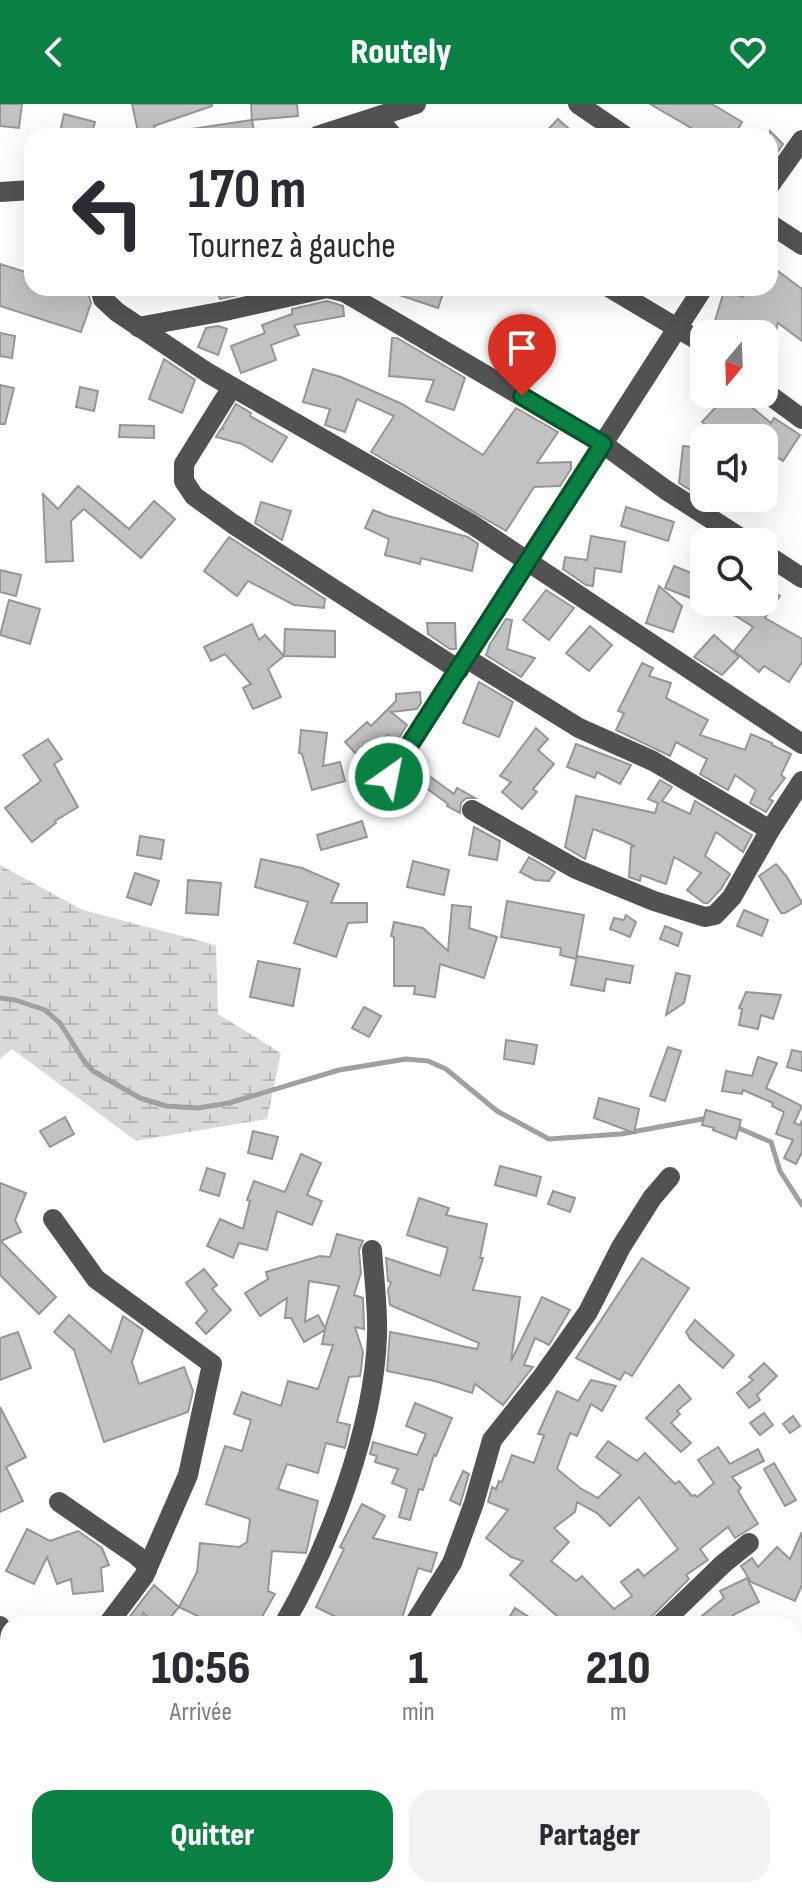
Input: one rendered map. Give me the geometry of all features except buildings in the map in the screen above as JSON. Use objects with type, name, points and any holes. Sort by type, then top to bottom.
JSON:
[{"type":"street","points":[[344,128],[416,104]]},
{"type":"street","points":[[578,104],[613,128]]},
{"type":"street","points":[[377,118],[386,128]]},
{"type":"street","points":[[778,174],[802,140]]},
{"type":"street","points":[[0,192],[24,190]]},
{"type":"street","points":[[778,229],[802,245]]},
{"type":"street","points":[[102,296],[138,327],[232,387],[399,482],[528,561],[802,744]]},
{"type":"street","points":[[138,327],[286,296]]},
{"type":"street","points":[[351,296],[603,444],[725,528]]},
{"type":"street","points":[[624,296],[690,334]]},
{"type":"street","points":[[389,777],[698,296]]},
{"type":"street","points":[[232,387],[184,464],[184,481],[194,496],[233,524],[462,664],[579,728],[653,761],[770,830]]},
{"type":"street","points":[[778,401],[802,419]]},
{"type":"street","points":[[778,562],[802,578]]},
{"type":"street","points":[[472,810],[576,869],[654,901],[705,917],[715,915],[732,897],[802,781]]},
{"type":"street","points":[[423,1616],[452,1563],[492,1440],[588,1312],[621,1247],[652,1198],[670,1177]]},
{"type":"street","points":[[53,1219],[96,1279],[212,1364],[188,1475],[147,1570],[114,1616]]},
{"type":"street","points":[[288,1616],[338,1505],[366,1417],[377,1334],[372,1250]]},
{"type":"street","points":[[59,1502],[136,1555],[146,1564],[147,1570]]},
{"type":"street","points":[[669,1616],[749,1543]]},
{"type":"green space","points":[[0,865],[83,910],[216,945],[218,1014],[281,1053],[267,1119],[136,1141],[12,1049],[0,1059]]},
{"type":"waterway","points":[[0,998],[45,1010],[60,1023],[93,1071],[140,1098],[166,1106],[198,1108],[229,1103],[339,1070],[406,1059],[428,1061],[446,1069],[497,1111],[549,1139],[621,1134],[708,1118]]},
{"type":"waterway","points":[[736,1127],[771,1142],[780,1171],[802,1205]]},
{"type":"route","points":[[389,777],[603,444],[522,396]]}]
